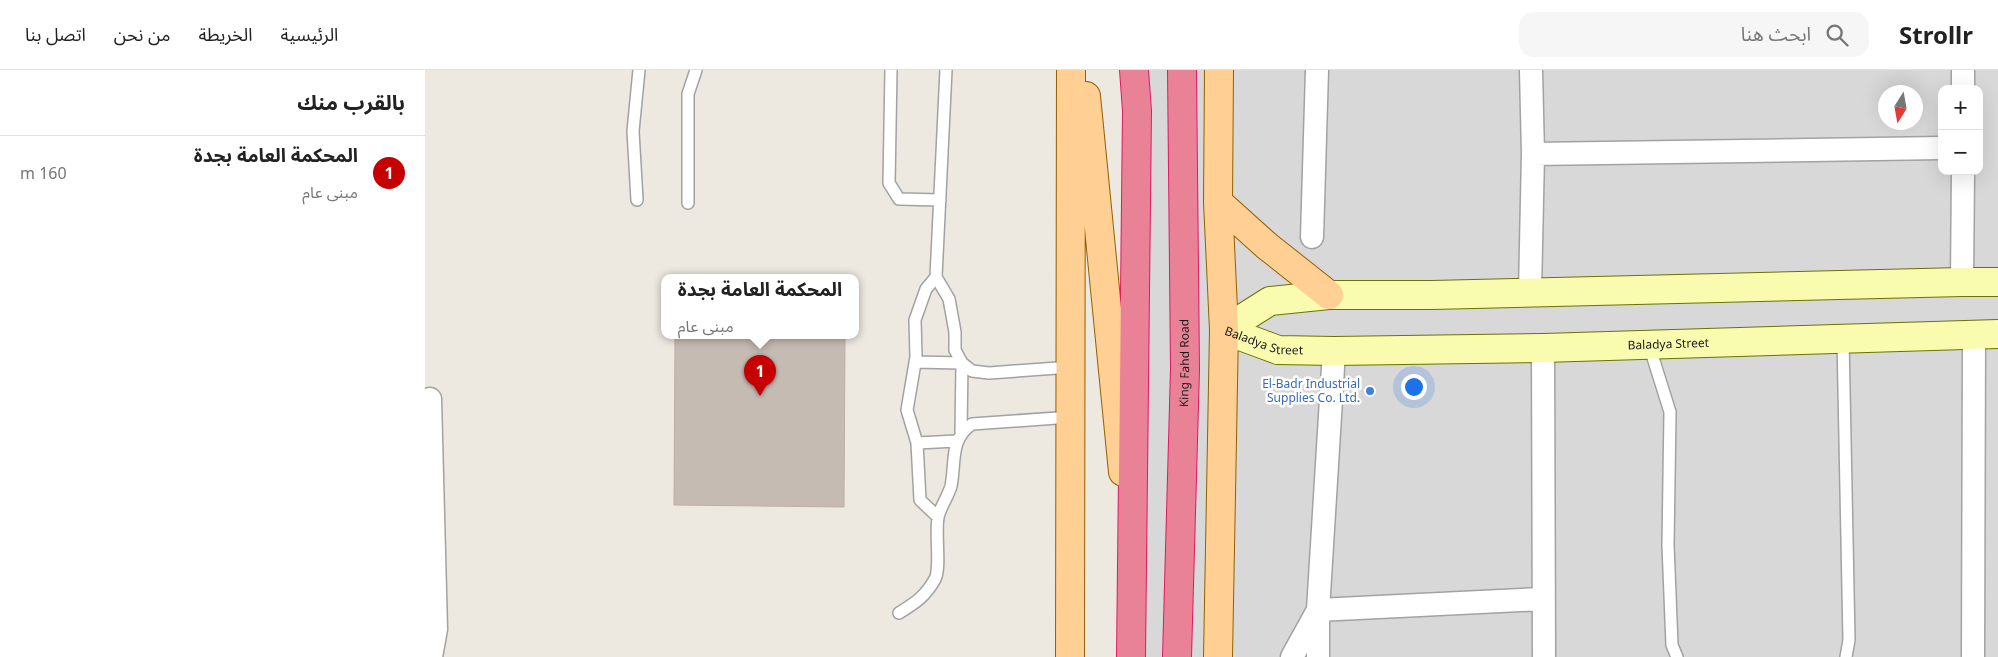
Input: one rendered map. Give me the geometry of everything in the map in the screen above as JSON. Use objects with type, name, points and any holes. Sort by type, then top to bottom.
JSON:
[{"type":"highway","points":[[1131,657],[1137,111],[1134,70]]},
{"type":"highway","name":"King Fahd Road","points":[[1177,657],[1185,369],[1182,70]]},
{"type":"main road","points":[[1070,657],[1071,70]]},
{"type":"main road","points":[[1084,70],[1133,566]]},
{"type":"main road","points":[[1218,657],[1224,330],[1218,202],[1219,70]]},
{"type":"main road","points":[[1218,202],[1267,246],[1329,296]]},
{"type":"street","points":[[1313,237],[1317,70]]},
{"type":"street","points":[[1531,70],[1533,154],[1531,292]]},
{"type":"street","points":[[1963,70],[1963,85]]},
{"type":"street","points":[[1533,154],[1938,148]]},
{"type":"street","points":[[1961,282],[1963,175]]},
{"type":"street","name":"Baladya Street","points":[[1224,330],[1270,300],[1329,296],[1998,282]]},
{"type":"street","name":"Baladya Street","points":[[1224,330],[1277,350],[1334,351],[1543,348],[1986,334]]},
{"type":"street","points":[[1973,657],[1986,334]]},
{"type":"street","points":[[1543,348],[1542,599],[1544,657]]},
{"type":"street","points":[[1318,657],[1318,610],[1334,351]]},
{"type":"street","points":[[431,400],[435,629],[431,657]]},
{"type":"street","points":[[1318,610],[1542,599]]},
{"type":"street","points":[[1293,657],[1318,610]]},
{"type":"lane","points":[[637,200],[633,131],[639,70]]},
{"type":"lane","points":[[688,203],[687,94],[696,70]]},
{"type":"lane","points":[[891,70],[889,183],[899,199],[940,200]]},
{"type":"lane","points":[[946,70],[936,277],[949,299],[955,332],[955,350],[962,363],[972,371],[989,373],[1071,367]]},
{"type":"lane","points":[[936,277],[926,289],[915,320],[915,362],[907,410],[917,443],[920,500],[937,517]]},
{"type":"lane","points":[[1843,338],[1849,640],[1846,657]]},
{"type":"lane","points":[[1649,345],[1670,412],[1668,545],[1672,645],[1677,657]]},
{"type":"lane","points":[[915,362],[962,363]]},
{"type":"lane","points":[[899,613],[922,598],[936,577],[937,517],[945,503],[951,486],[959,436],[962,363]]},
{"type":"lane","points":[[917,443],[959,436],[972,424],[1071,417]]},
{"type":"shaded area","points":[[1144,70],[1998,70],[1998,657],[1138,657]]},
{"type":"building","points":[[675,339],[845,339],[844,507],[674,505]]},
{"type":"place","name":"El-Badr Industrial Supplies Co. Ltd.","points":[[1370,391]]},
{"type":"place","name":"المحكمة العامة بجدة","points":[[760,396]]}]
